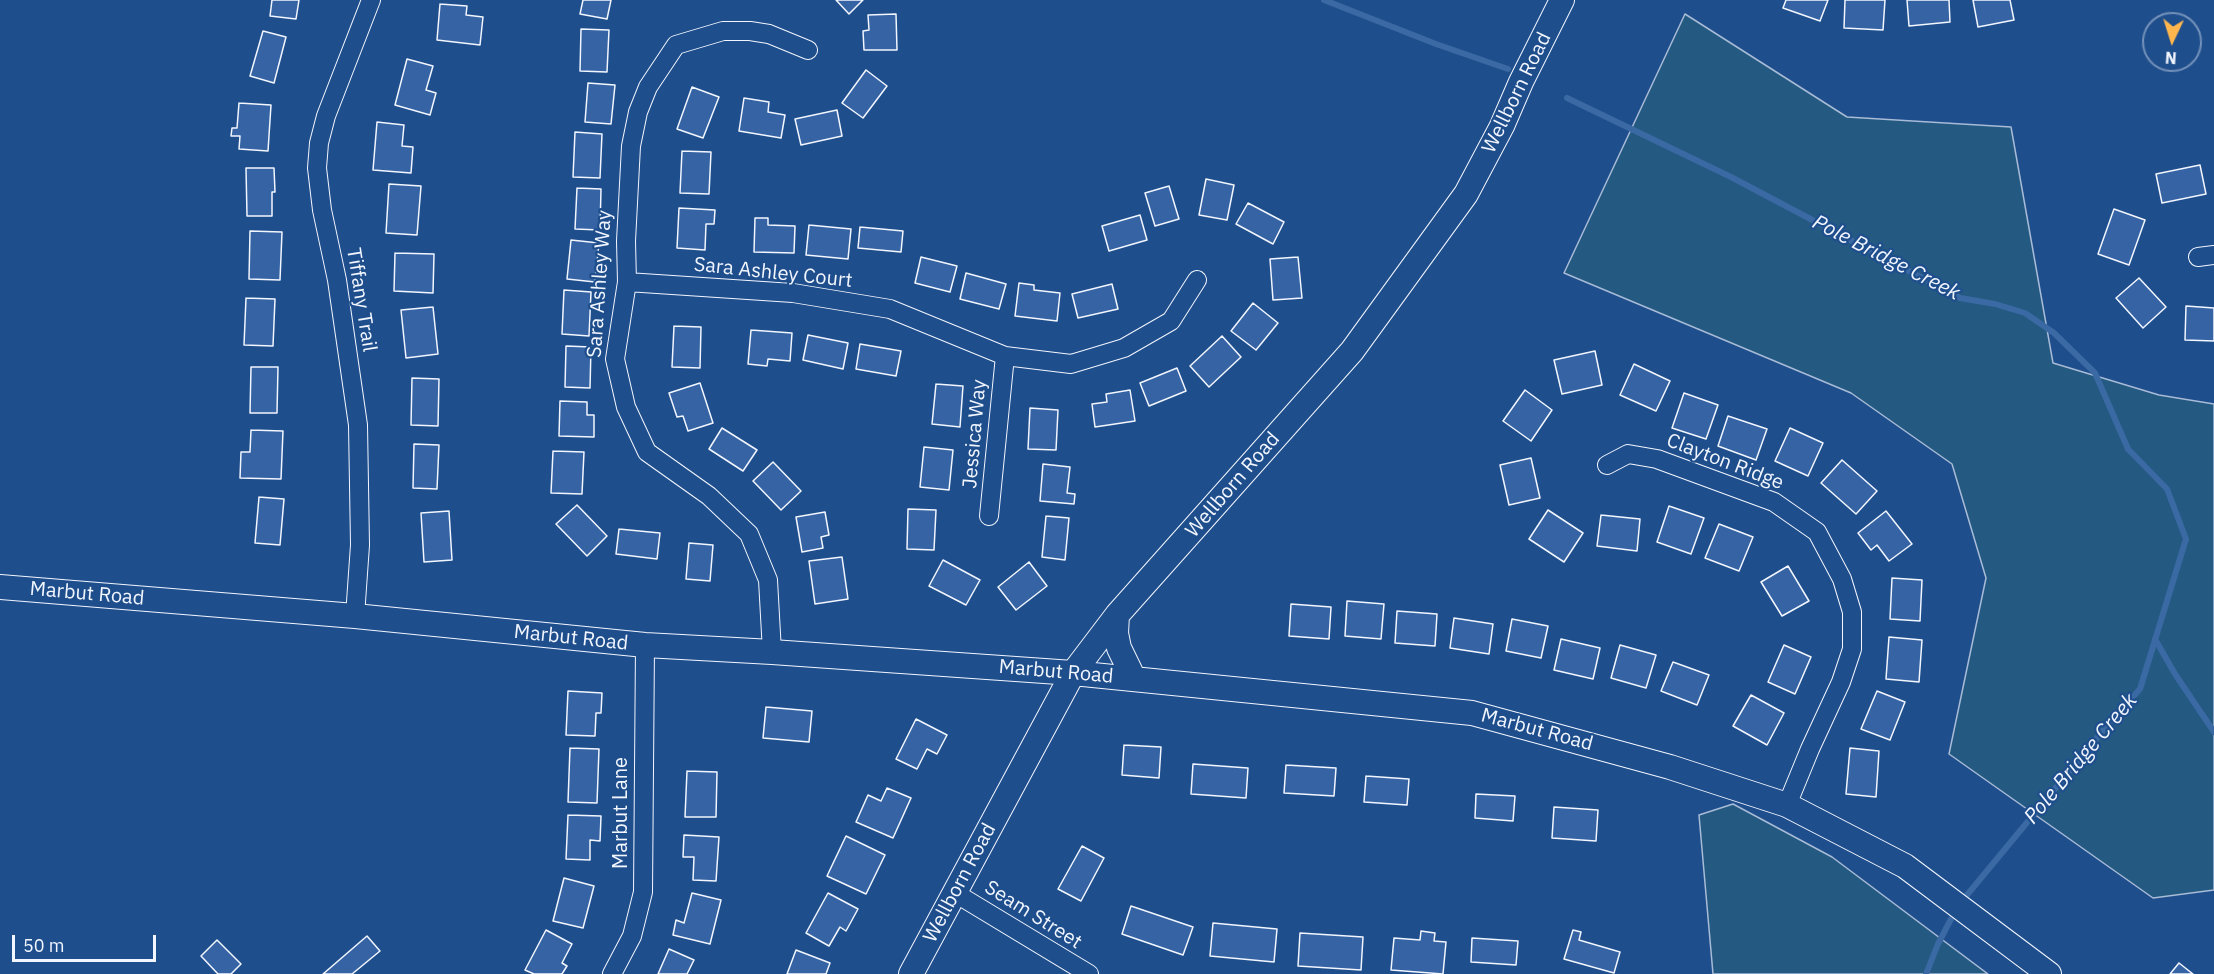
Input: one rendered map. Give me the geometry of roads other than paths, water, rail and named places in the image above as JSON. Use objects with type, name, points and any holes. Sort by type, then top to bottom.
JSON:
[{"type":"street","name":"Tiffany Trail","points":[[355,616],[360,545],[358,425],[337,280],[322,210],[317,168],[319,143],[326,116],[371,0]]},
{"type":"street","name":"Wellborn Road","points":[[911,974],[1073,673],[1116,615],[1352,351],[1466,194],[1563,0]]},
{"type":"street","name":"Sara Ashley Way","points":[[772,652],[768,580],[750,534],[709,496],[647,452],[627,407],[615,359],[627,282],[626,241],[631,146],[638,112],[648,87],[676,45],[723,31],[769,34],[808,50]]},
{"type":"street","name":"Sara Ashley Court","points":[[627,282],[793,293],[890,309],[1005,356],[1071,364],[1124,348],[1171,321],[1197,280]]},
{"type":"street","name":"Jessica Way","points":[[989,516],[1005,356]]},
{"type":"street","name":"Clayton Ridge","points":[[1607,465],[1628,454],[1657,459],[1774,502],[1817,532],[1842,579],[1852,612],[1852,649],[1841,682],[1787,805]]},
{"type":"street","name":"Marbut Road","points":[[0,587],[355,616],[645,645],[1073,673],[1472,713],[1670,767],[1787,805],[1905,866],[2049,974]]},
{"type":"street","points":[[1116,615],[1119,648],[1134,679]]},
{"type":"street","name":"Marbut Lane","points":[[612,974],[632,936],[643,892],[645,645]]},
{"type":"street","name":"Seam Street","points":[[955,893],[1089,974]]},
{"type":"waterway","name":"Pole Bridge Creek","points":[[1324,0],[1436,44],[1508,69]]},
{"type":"waterway","name":"Pole Bridge Creek","points":[[1567,98],[1731,177],[1960,298],[1995,304],[2025,313],[2054,333],[2095,373],[2128,449],[2167,489],[2186,539],[2140,689],[1967,895]]},
{"type":"waterway","points":[[2155,639],[2175,674],[2214,732]]},
{"type":"waterway","name":"Pole Bridge Creek","points":[[1926,974],[1951,919]]}]
